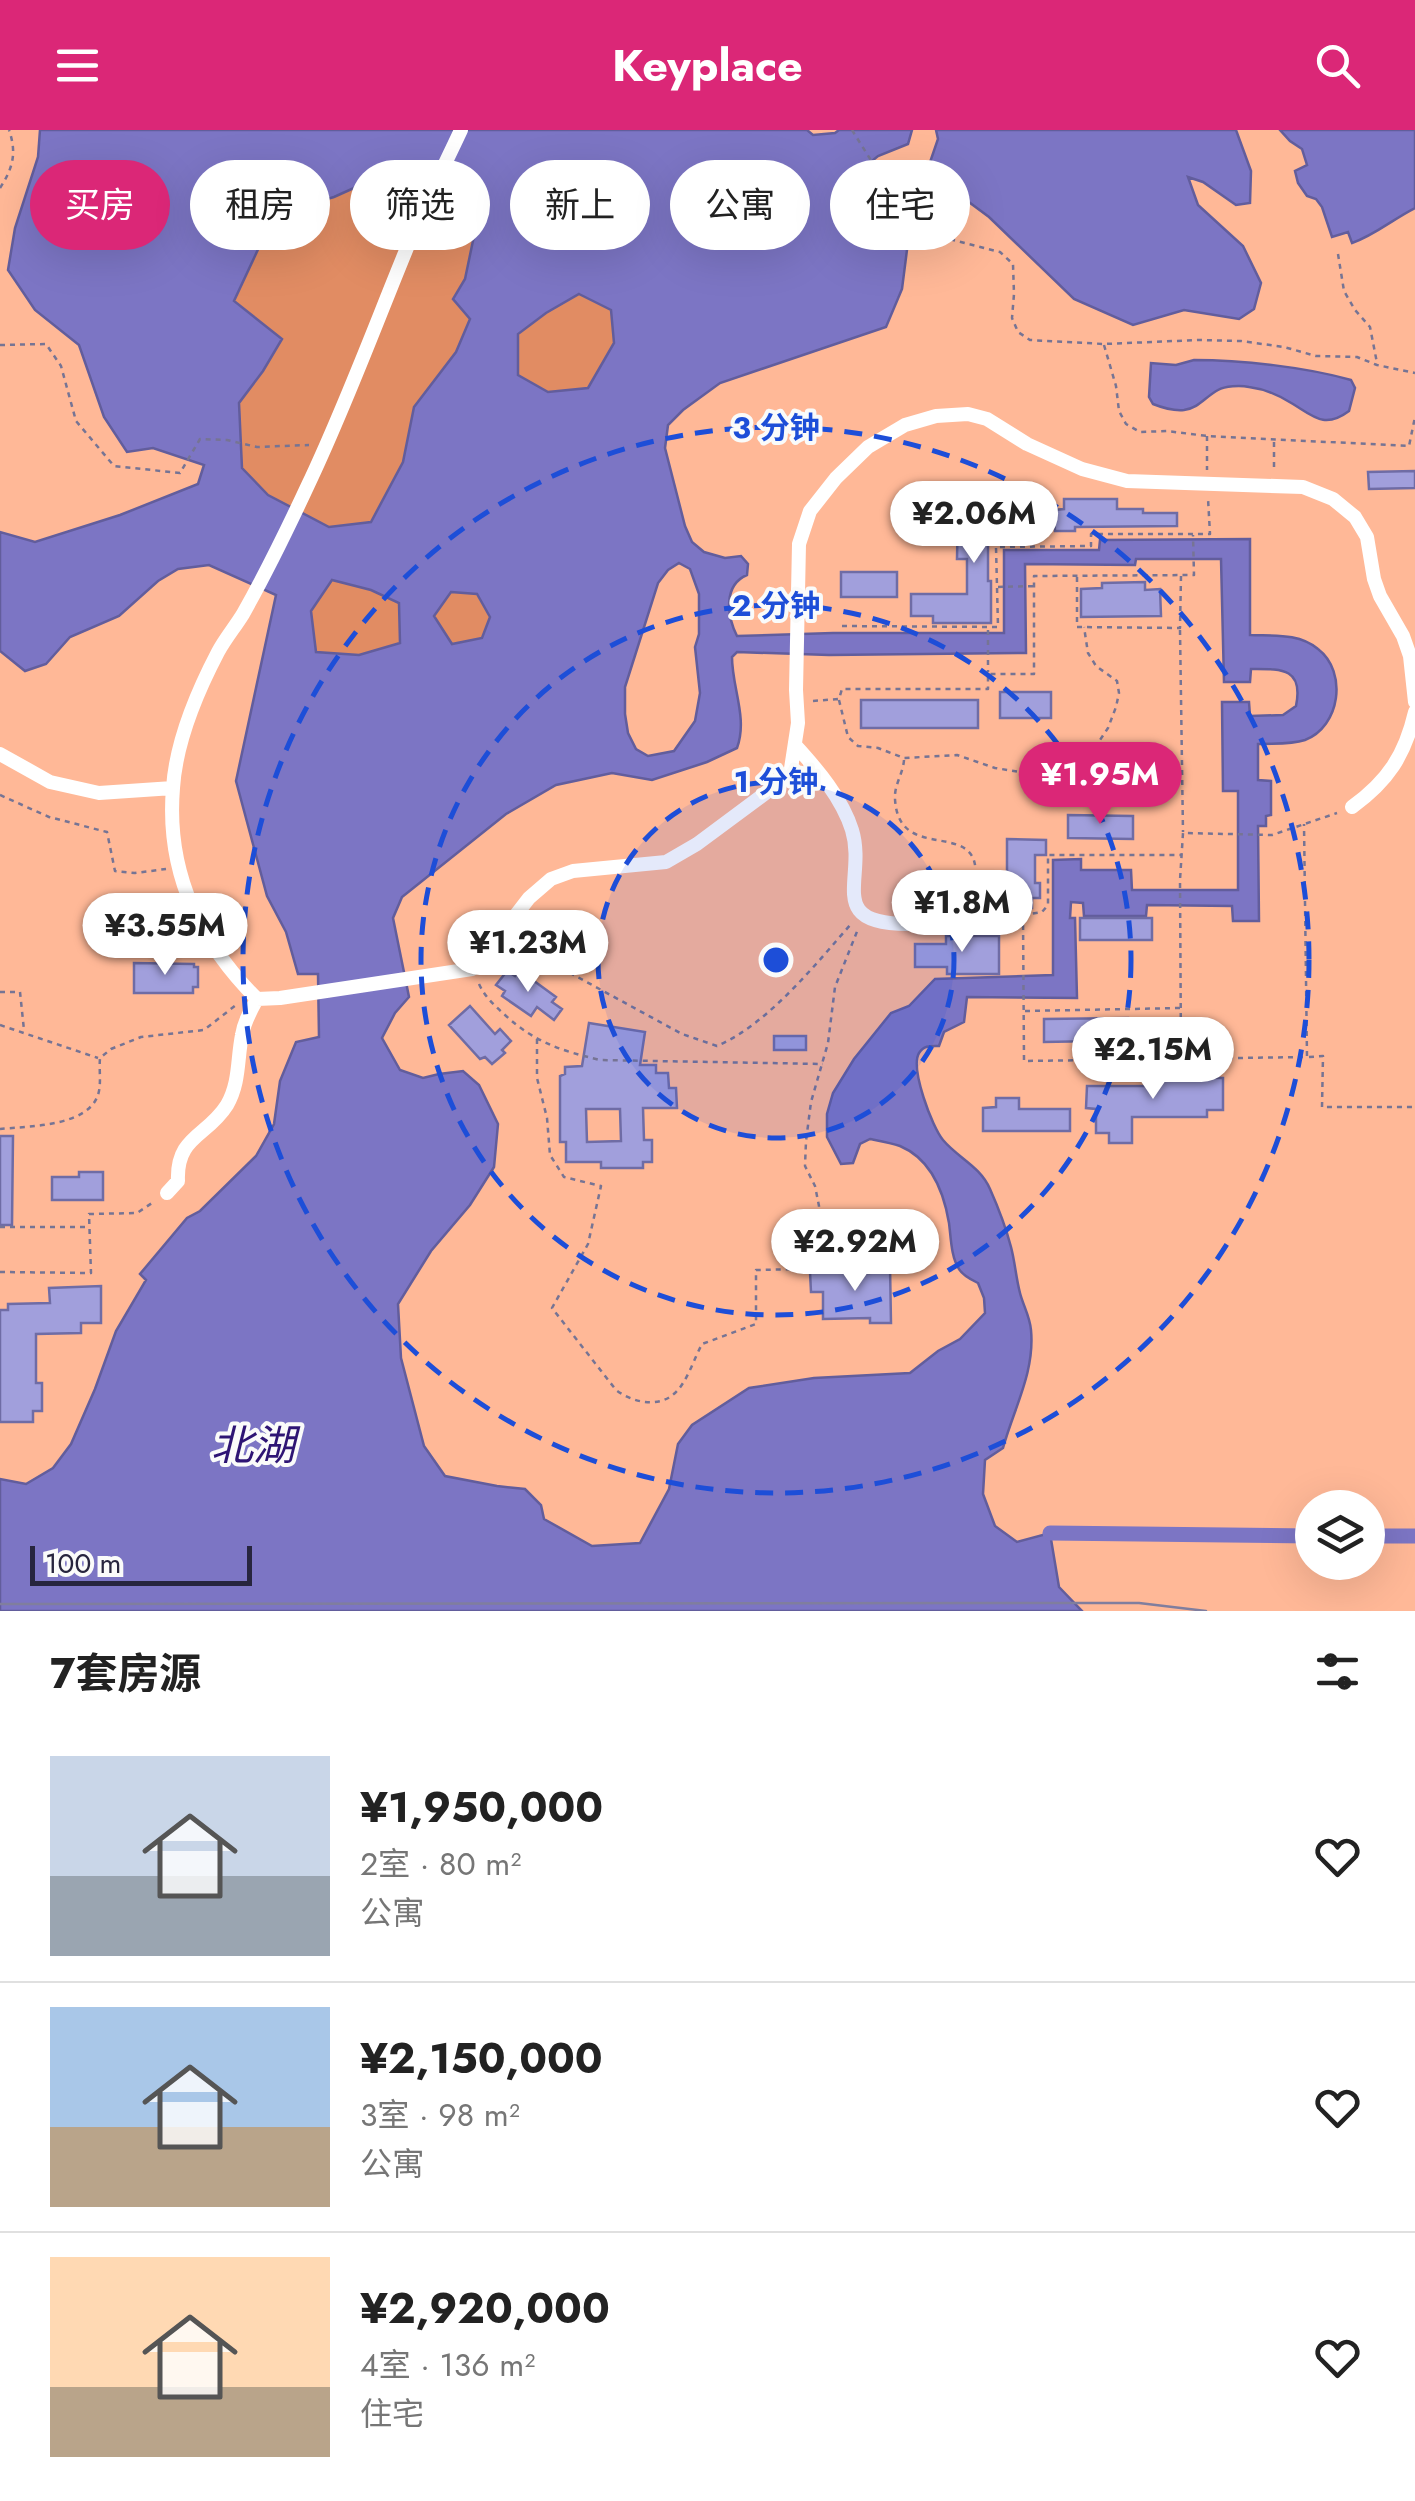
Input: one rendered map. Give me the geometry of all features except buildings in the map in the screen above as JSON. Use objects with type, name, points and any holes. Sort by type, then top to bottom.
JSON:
[{"type":"street","points":[[461,130],[417,223],[327,445],[242,614],[219,651],[180,744],[173,788],[176,866],[211,942],[257,998],[280,998],[472,969],[494,952],[529,898],[551,879],[572,871],[666,862],[698,844],[790,776],[798,724],[799,544],[810,512],[836,478],[868,447],[905,425],[936,416],[968,414],[987,419],[1026,444],[1082,469],[1127,481],[1303,487],[1333,499],[1356,517],[1367,537],[1379,594],[1410,656],[1415,702]]},
{"type":"street","points":[[1352,807],[1393,769],[1409,739],[1415,712]]},
{"type":"street","points":[[795,745],[818,770],[853,832],[854,899],[861,913],[880,924],[908,924]]},
{"type":"street","points":[[0,754],[50,782],[99,792],[173,788]]},
{"type":"street","points":[[168,1193],[178,1181],[177,1164],[187,1144],[206,1130],[236,1088],[242,1033],[257,998]]},
{"type":"path","points":[[0,188],[13,168],[14,144],[9,130]]},
{"type":"path","points":[[852,130],[877,170],[924,226],[941,237],[1000,252],[1012,264],[1012,318],[1018,332],[1030,340],[1104,344],[1242,341],[1316,356],[1357,357],[1415,372]]},
{"type":"path","points":[[1338,254],[1344,291],[1370,327],[1377,365]]},
{"type":"path","points":[[0,344],[46,344],[61,366],[76,422],[114,466],[180,473],[200,439],[256,446],[327,445]]},
{"type":"path","points":[[1104,344],[1119,411],[1126,424],[1140,432],[1409,446],[1415,417]]},
{"type":"path","points":[[842,626],[998,627],[996,547],[1091,546],[1091,534],[1210,534],[1207,436]]},
{"type":"path","points":[[1274,439],[1274,486]]},
{"type":"path","points":[[988,674],[1034,674],[1034,576],[1194,575],[1193,535]]},
{"type":"path","points":[[1077,575],[1077,627],[1180,628]]},
{"type":"path","points":[[1181,576],[1181,1058]]},
{"type":"path","points":[[997,587],[1034,586]]},
{"type":"path","points":[[988,627],[988,690],[842,689],[839,698],[848,737],[858,746],[878,748],[904,758],[957,754],[995,768],[1033,774],[1054,772],[1081,760],[1108,728],[1119,692],[1117,681],[1096,666],[1088,653],[1084,627]]},
{"type":"path","points":[[797,703],[839,698]]},
{"type":"path","points":[[904,758],[894,796],[896,810],[904,826],[917,836],[960,846],[972,856],[976,914]]},
{"type":"path","points":[[0,796],[49,818],[107,832],[116,871],[159,872],[176,866]]},
{"type":"path","points":[[1182,834],[1272,835],[1352,807]]},
{"type":"path","points":[[1304,824],[1307,1057]]},
{"type":"path","points":[[908,924],[935,913],[1042,912],[1048,905],[1048,855],[1182,856]]},
{"type":"path","points":[[503,936],[682,1034],[717,1046],[750,1026],[798,984],[861,913]]},
{"type":"path","points":[[537,1039],[536,1078],[547,1118],[550,1155],[564,1177],[601,1186],[588,1244],[552,1308],[616,1390],[628,1399],[659,1402],[674,1394],[702,1344],[756,1324],[756,1270],[796,1269],[817,1243],[819,1206],[805,1166],[811,1102],[828,1043],[835,987],[856,939],[861,913]]},
{"type":"path","points":[[1022,915],[1024,1062],[1323,1056],[1322,1107],[1415,1107]]},
{"type":"path","points":[[472,969],[485,996],[526,1034],[572,1054],[600,1060],[823,1064]]},
{"type":"path","points":[[0,992],[20,992],[24,1033]]},
{"type":"path","points":[[100,1058],[141,1037],[204,1030],[232,1007],[257,998]]},
{"type":"path","points":[[1023,1011],[1181,1008]]},
{"type":"path","points":[[0,1025],[100,1058]]},
{"type":"path","points":[[0,1129],[57,1122],[84,1114],[94,1105],[99,1090],[100,1058]]},
{"type":"path","points":[[0,1272],[91,1273],[89,1214],[137,1213],[168,1193]]},
{"type":"path","points":[[0,1228],[90,1227]]},
{"type":"shaded area","points":[[0,130],[1415,130],[1415,1611],[0,1611]]},
{"type":"shaded area","points":[[350,190],[350,250],[471,250],[465,279],[453,299],[470,319],[456,352],[414,407],[403,462],[371,522],[329,527],[268,495],[241,468],[239,403],[263,371],[234,302],[258,250],[330,250],[330,198]]},
{"type":"shaded area","points":[[580,294],[612,310],[614,343],[588,388],[548,392],[518,375],[518,334]]},
{"type":"shaded area","points":[[332,580],[371,590],[399,603],[401,643],[359,655],[315,652],[311,611]]},
{"type":"shaded area","points":[[451,591],[476,594],[490,617],[482,638],[452,644],[434,616]]},
{"type":"water","name":"北湖","points":[[40,130],[807,130],[813,135],[839,130],[912,130],[908,144],[873,160],[830,160],[830,250],[907,250],[902,289],[886,327],[720,383],[668,425],[665,448],[692,542],[704,552],[725,558],[741,556],[748,564],[747,575],[734,586],[729,602],[737,636],[1004,633],[1004,550],[1099,550],[1100,540],[1250,539],[1250,635],[1286,636],[1311,644],[1327,659],[1336,684],[1332,712],[1317,733],[1299,742],[1258,744],[1258,780],[1271,781],[1271,815],[1266,816],[1266,826],[1258,826],[1259,921],[1233,921],[1232,906],[1147,905],[1146,916],[1084,916],[1083,903],[1071,902],[1077,998],[967,997],[964,1022],[944,1032],[939,1046],[923,1049],[917,1061],[928,1111],[938,1133],[981,1174],[993,1196],[1009,1240],[1030,1325],[1027,1375],[1003,1448],[985,1460],[983,1494],[995,1526],[1017,1542],[1050,1533],[1059,1587],[1082,1611],[0,1611],[0,1479],[26,1484],[53,1468],[71,1444],[116,1331],[146,1280],[140,1274],[187,1218],[200,1211],[256,1156],[274,1124],[280,1081],[296,1042],[319,1037],[318,974],[298,974],[286,932],[267,896],[236,781],[276,595],[209,565],[178,569],[158,581],[119,616],[70,637],[46,664],[25,671],[0,651],[0,532],[35,542],[120,515],[198,484],[204,465],[153,448],[127,452],[104,417],[79,345],[35,310],[8,270],[15,228],[30,182],[30,250],[170,250],[170,160],[37,160]],"holes":[[[190,160],[330,160],[330,198],[350,190],[350,160],[490,160],[490,250],[471,250],[465,279],[453,299],[470,319],[456,352],[414,407],[403,462],[371,522],[329,527],[268,495],[242,468],[239,403],[282,339],[234,301],[258,250],[190,250]],[[579,294],[611,310],[614,343],[588,388],[548,392],[518,375],[518,334]],[[1136,559],[1221,559],[1224,682],[1250,682],[1251,669],[1280,670],[1293,677],[1296,684],[1296,706],[1283,715],[1250,716],[1249,702],[1222,702],[1223,791],[1238,791],[1238,890],[1132,890],[1131,870],[1081,870],[1081,859],[1053,860],[1053,975],[935,979],[909,1006],[891,1013],[854,1059],[833,1093],[827,1114],[827,1137],[841,1164],[853,1163],[860,1144],[870,1139],[900,1146],[928,1168],[944,1200],[956,1264],[978,1283],[985,1313],[960,1339],[910,1373],[814,1378],[749,1388],[692,1425],[678,1444],[669,1489],[640,1543],[592,1546],[544,1519],[541,1505],[525,1489],[445,1476],[424,1446],[401,1358],[398,1304],[431,1251],[470,1205],[494,1167],[498,1124],[479,1085],[463,1071],[423,1078],[400,1070],[382,1038],[409,997],[393,918],[402,897],[506,814],[556,785],[612,773],[652,780],[737,748],[741,725],[732,657],[737,652],[1026,653],[1025,564],[1135,565]],[[679,563],[690,569],[699,594],[699,634],[695,647],[700,693],[695,721],[674,751],[648,756],[636,749],[628,733],[625,687],[658,583]],[[332,580],[371,590],[399,603],[400,643],[359,655],[316,652],[311,611]],[[451,592],[477,594],[490,617],[482,638],[452,644],[434,616]]]},
{"type":"water","points":[[936,130],[1236,130],[1251,171],[1250,203],[1236,205],[1203,182],[1188,177],[1198,205],[1243,246],[1261,283],[1254,309],[1239,319],[1184,310],[1133,325],[1074,299],[970,203],[970,160],[931,160],[938,139]]},
{"type":"water","points":[[1280,130],[1415,130],[1415,208],[1352,243],[1348,232],[1332,237],[1322,207],[1298,183],[1295,171],[1307,165],[1302,149]]},
{"type":"water","points":[[1194,360],[1314,371],[1351,380],[1355,388],[1349,411],[1326,420],[1272,393],[1245,386],[1221,389],[1184,410],[1153,404],[1149,397],[1151,363],[1176,365]]},
{"type":"waterway","points":[[1050,1533],[1295,1536]]},
{"type":"waterway","points":[[1385,1536],[1415,1536]]},
{"type":"tram line","points":[[0,1604],[1139,1603],[1206,1611]]}]
